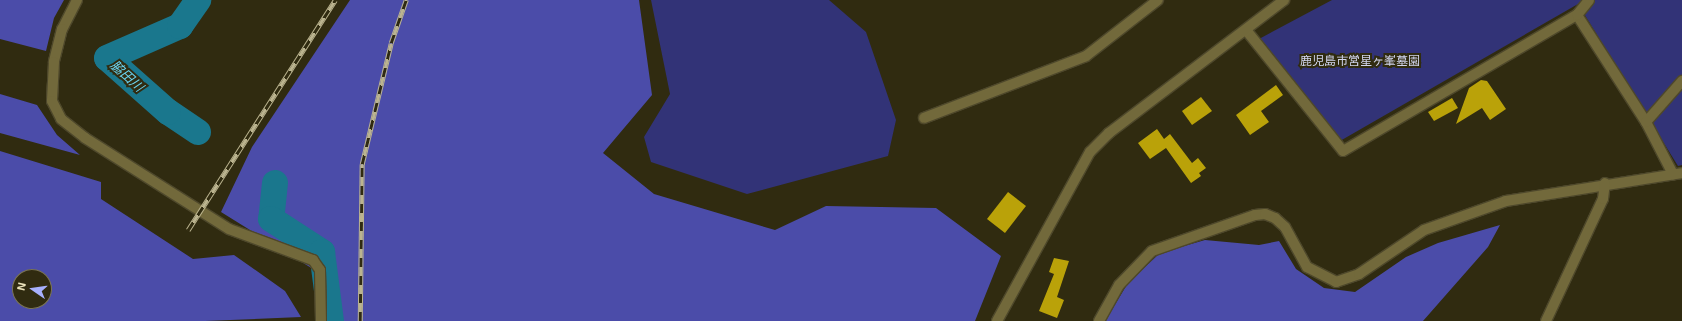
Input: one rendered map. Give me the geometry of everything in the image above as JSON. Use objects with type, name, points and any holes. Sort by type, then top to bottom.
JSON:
[{"type":"street","points":[[77,0],[62,29],[54,62],[52,101],[61,119],[85,138],[229,229],[313,260],[320,270],[321,321]]},
{"type":"street","points":[[924,118],[1086,56],[1158,0]]},
{"type":"street","points":[[997,321],[1090,152],[1109,133],[1284,0]]},
{"type":"street","points":[[1246,30],[1343,151],[1577,15],[1590,0]]},
{"type":"street","points":[[1099,321],[1119,285],[1152,251],[1255,215],[1265,214],[1275,218],[1285,227],[1307,267],[1321,277],[1336,282],[1359,274],[1424,230],[1506,201],[1605,183],[1677,173],[1577,15]]},
{"type":"street","points":[[1646,122],[1682,81]]},
{"type":"street","points":[[1546,321],[1603,199],[1605,183]]},
{"type":"green space","points":[[651,0],[829,0],[866,32],[896,120],[888,156],[747,194],[651,162],[644,137],[670,94]]},
{"type":"green space","name":"鹿児島市営星ヶ峯墓園","points":[[1332,0],[1682,0],[1682,165],[1678,166],[1578,4],[1340,141],[1259,39]]},
{"type":"shaded area","points":[[0,0],[64,0],[54,18],[46,51],[0,39]]},
{"type":"shaded area","points":[[350,0],[639,0],[652,95],[603,153],[654,194],[775,230],[826,206],[936,208],[1001,256],[975,321],[324,321],[321,274],[221,212],[252,147]]},
{"type":"shaded area","points":[[0,94],[37,105],[57,135],[80,155],[0,133]]},
{"type":"shaded area","points":[[0,151],[101,182],[101,199],[193,259],[234,255],[285,291],[301,317],[205,321],[0,321]]},
{"type":"shaded area","points":[[1500,225],[1488,247],[1423,321],[1105,321],[1128,283],[1160,253],[1205,240],[1259,245],[1279,241],[1296,269],[1324,288],[1355,292],[1406,257],[1438,243]]},
{"type":"building","points":[[1481,80],[1487,81],[1506,109],[1490,120],[1482,108],[1456,124],[1469,88]]},
{"type":"building","points":[[1276,85],[1283,95],[1261,111],[1269,122],[1250,135],[1236,115]]},
{"type":"building","points":[[1201,97],[1212,111],[1192,125],[1182,111]]},
{"type":"building","points":[[1452,98],[1458,108],[1434,121],[1428,112]]},
{"type":"building","points":[[1157,129],[1164,139],[1170,134],[1192,163],[1198,158],[1206,168],[1199,173],[1201,176],[1191,183],[1166,148],[1150,159],[1138,143]]},
{"type":"building","points":[[1008,192],[1026,206],[1005,233],[987,219]]},
{"type":"building","points":[[1054,258],[1069,261],[1057,297],[1064,300],[1057,318],[1039,311],[1054,274],[1049,272]]},
{"type":"waterway","name":"脇田川","points":[[198,0],[180,26],[107,58],[168,112],[198,132]]},
{"type":"waterway","name":"脇田川","points":[[275,183],[271,219],[322,252],[331,321]]},
{"type":"railway","points":[[188,230],[335,0]]},
{"type":"railway","points":[[360,321],[362,164],[391,43],[406,0]]}]
